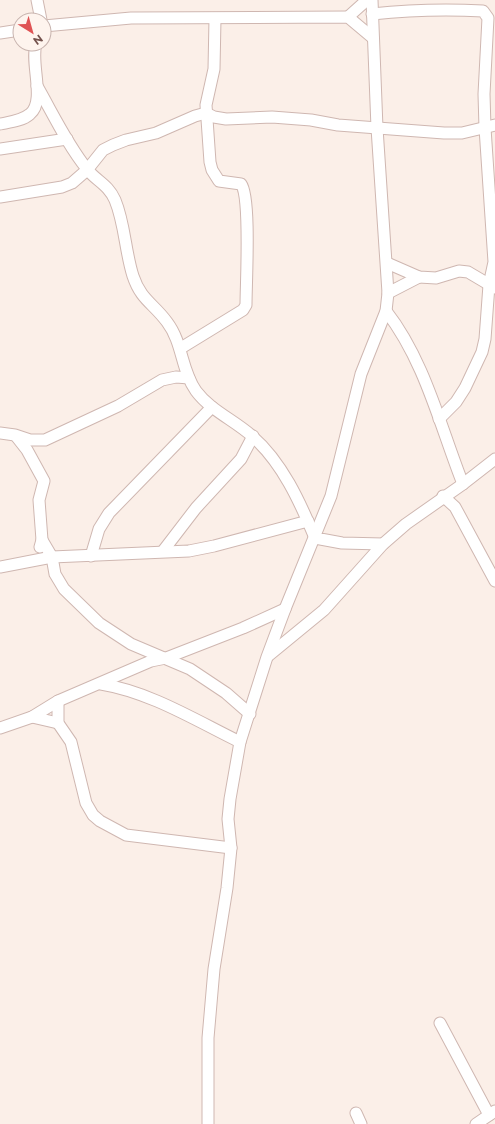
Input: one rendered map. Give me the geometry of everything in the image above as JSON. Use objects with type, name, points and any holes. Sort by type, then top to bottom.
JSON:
[{"type":"street","points":[[37,0],[39,12]]},
{"type":"street","points":[[348,17],[367,0]]},
{"type":"street","points":[[208,1124],[208,1030],[214,968],[227,888],[230,848],[228,819],[230,799],[240,742],[267,657],[331,496],[361,374],[386,312],[388,293],[387,262],[377,128],[372,0]]},
{"type":"street","points":[[372,14],[408,10],[483,11],[488,23],[484,94],[490,126],[494,262],[492,286],[482,352],[456,402],[439,419]]},
{"type":"street","points":[[52,25],[131,18],[348,17],[373,38]]},
{"type":"street","points":[[181,348],[243,310],[246,305],[246,214],[244,188],[241,184],[219,181],[212,170],[206,113],[207,97],[214,69],[215,18]]},
{"type":"street","points":[[0,33],[12,31]]},
{"type":"street","points":[[0,124],[20,119],[30,114],[36,106],[38,98],[34,61],[35,52]]},
{"type":"street","points":[[37,86],[67,139],[87,170],[105,184],[115,199],[120,213],[133,275],[139,292],[167,322],[181,348],[189,378],[196,391],[212,407],[234,421],[253,436],[270,453],[308,521],[315,538]]},
{"type":"street","points":[[0,197],[62,187],[72,183],[87,170],[104,150],[113,145],[126,140],[156,133],[195,116],[206,113],[214,117],[226,119],[272,117],[311,120],[338,125],[444,133],[462,133],[490,126]]},
{"type":"street","points":[[0,149],[67,139]]},
{"type":"street","points":[[387,262],[419,277],[436,278],[459,271],[476,276],[492,286]]},
{"type":"street","points":[[388,293],[419,277]]},
{"type":"street","points":[[386,312],[407,342],[439,419],[463,484]]},
{"type":"street","points":[[0,433],[15,435],[30,440],[45,440],[118,406],[162,380],[176,377],[189,378]]},
{"type":"street","points":[[91,556],[99,529],[109,513],[212,407]]},
{"type":"street","points":[[15,435],[27,450],[44,481],[39,500],[42,540],[37,559]]},
{"type":"street","points":[[163,551],[196,508],[242,459],[253,436]]},
{"type":"street","points":[[267,657],[324,610],[383,544],[443,496],[463,484],[495,459]]},
{"type":"street","points":[[443,496],[455,507],[495,581]]},
{"type":"street","points":[[0,567],[52,557],[189,551],[214,546],[308,521]]},
{"type":"street","points":[[315,538],[342,543],[383,544]]},
{"type":"street","points":[[42,540],[52,557],[55,574],[64,590],[99,623],[132,644],[190,669],[206,679],[250,714]]},
{"type":"street","points":[[0,728],[32,717],[58,701],[101,684],[151,661],[166,658],[243,628],[285,609]]},
{"type":"street","points":[[101,684],[123,688],[145,696],[240,742]]},
{"type":"street","points":[[58,701],[58,723],[71,742],[86,803],[93,815],[100,821],[126,835],[230,848]]},
{"type":"street","points":[[32,717],[58,723]]},
{"type":"street","points":[[440,1023],[492,1113],[476,1124]]},
{"type":"street","points":[[356,1113],[361,1124]]}]
